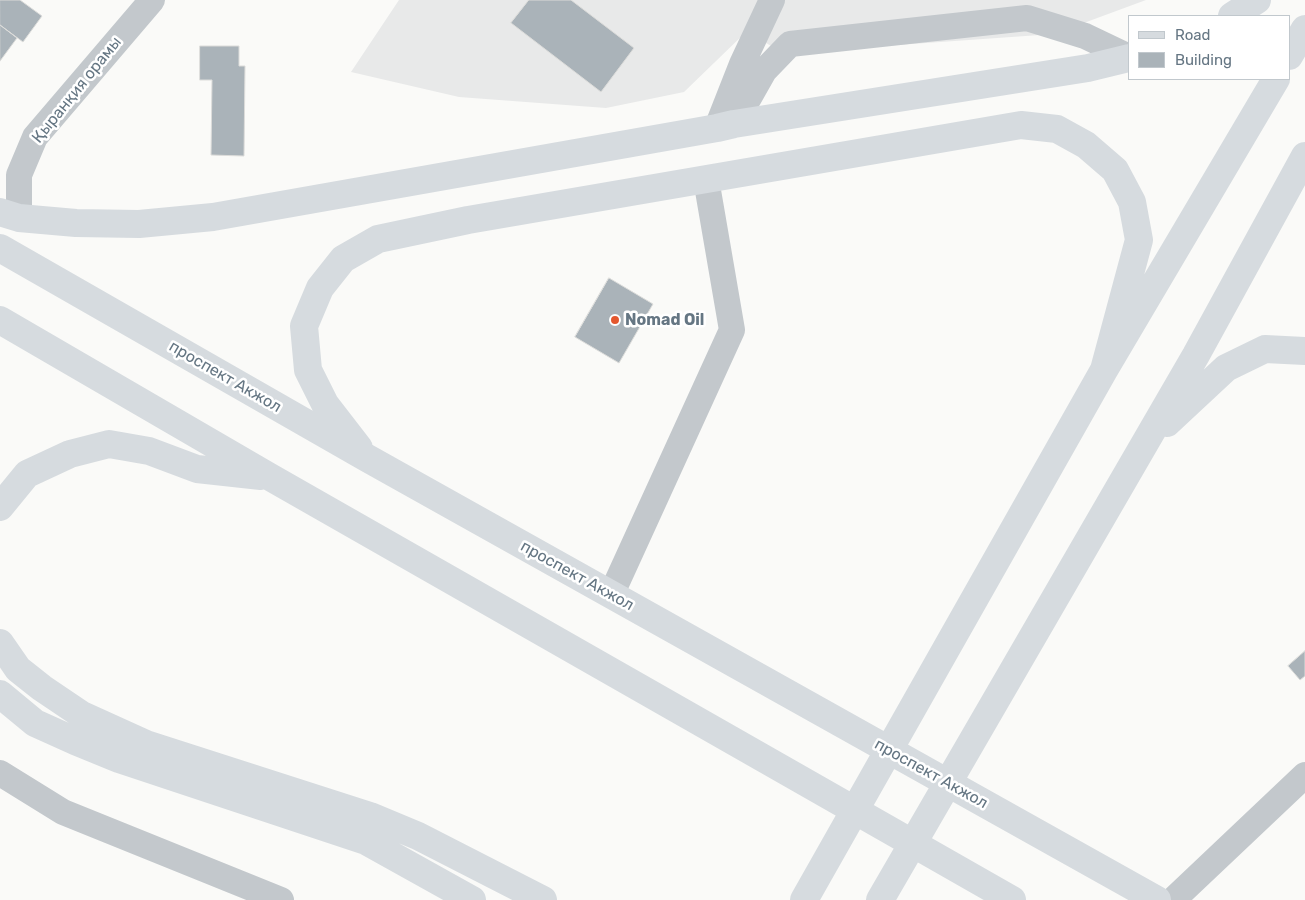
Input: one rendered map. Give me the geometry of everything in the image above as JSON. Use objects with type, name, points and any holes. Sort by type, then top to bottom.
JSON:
[{"type":"main road","points":[[1234,15],[1257,0]]},
{"type":"main road","points":[[1290,54],[1305,29]]},
{"type":"main road","points":[[10,215],[76,222],[139,224],[213,217],[726,126],[1088,68],[1128,58]]},
{"type":"main road","points":[[804,899],[1104,370],[1275,80]]},
{"type":"main road","points":[[366,458],[325,404],[308,370],[304,326],[320,288],[343,259],[378,239],[419,229],[1021,125],[1057,129],[1086,145],[1115,170],[1132,202],[1139,240],[1104,370]]},
{"type":"main road","points":[[883,894],[1196,356],[1305,156]]},
{"type":"main road","name":"проспект Акжол","points":[[0,248],[366,458],[1157,900]]},
{"type":"main road","points":[[0,320],[270,477],[1012,900]]},
{"type":"main road","points":[[1146,442],[1226,368],[1265,349],[1305,351]]},
{"type":"main road","points":[[0,507],[26,474],[70,454],[109,444],[149,451],[197,469],[270,477]]},
{"type":"main road","points":[[0,643],[18,669],[82,715],[146,744],[370,816],[418,836],[543,900]]},
{"type":"main road","points":[[0,694],[35,723],[75,741],[119,758],[366,841],[472,900]]},
{"type":"street","name":"Қыранқия орамы","points":[[10,215],[19,175],[35,136],[152,0]]},
{"type":"street","points":[[726,126],[742,64],[772,0]]},
{"type":"street","points":[[726,126],[764,71],[790,44],[1028,18],[1085,36],[1128,58]]},
{"type":"street","points":[[611,595],[732,330],[706,179]]},
{"type":"street","points":[[0,773],[63,812],[281,900]]},
{"type":"street","points":[[1172,900],[1305,775]]},
{"type":"shaded area","points":[[399,0],[1146,0],[1054,34],[784,53],[746,32],[684,92],[606,108],[459,97],[351,72]]},
{"type":"building","points":[[0,0],[20,0],[42,16],[23,42],[0,25]]},
{"type":"building","points":[[529,0],[571,0],[634,48],[601,92],[511,23]]},
{"type":"building","points":[[0,25],[17,38],[0,61]]},
{"type":"building","points":[[200,46],[239,46],[239,66],[245,66],[244,156],[211,155],[212,80],[200,80]]},
{"type":"building","points":[[609,278],[653,304],[619,363],[575,337]]},
{"type":"building","points":[[1305,651],[1305,676],[1300,680],[1288,666]]},
{"type":"place","name":"Nomad Oil","points":[[615,320]]}]
